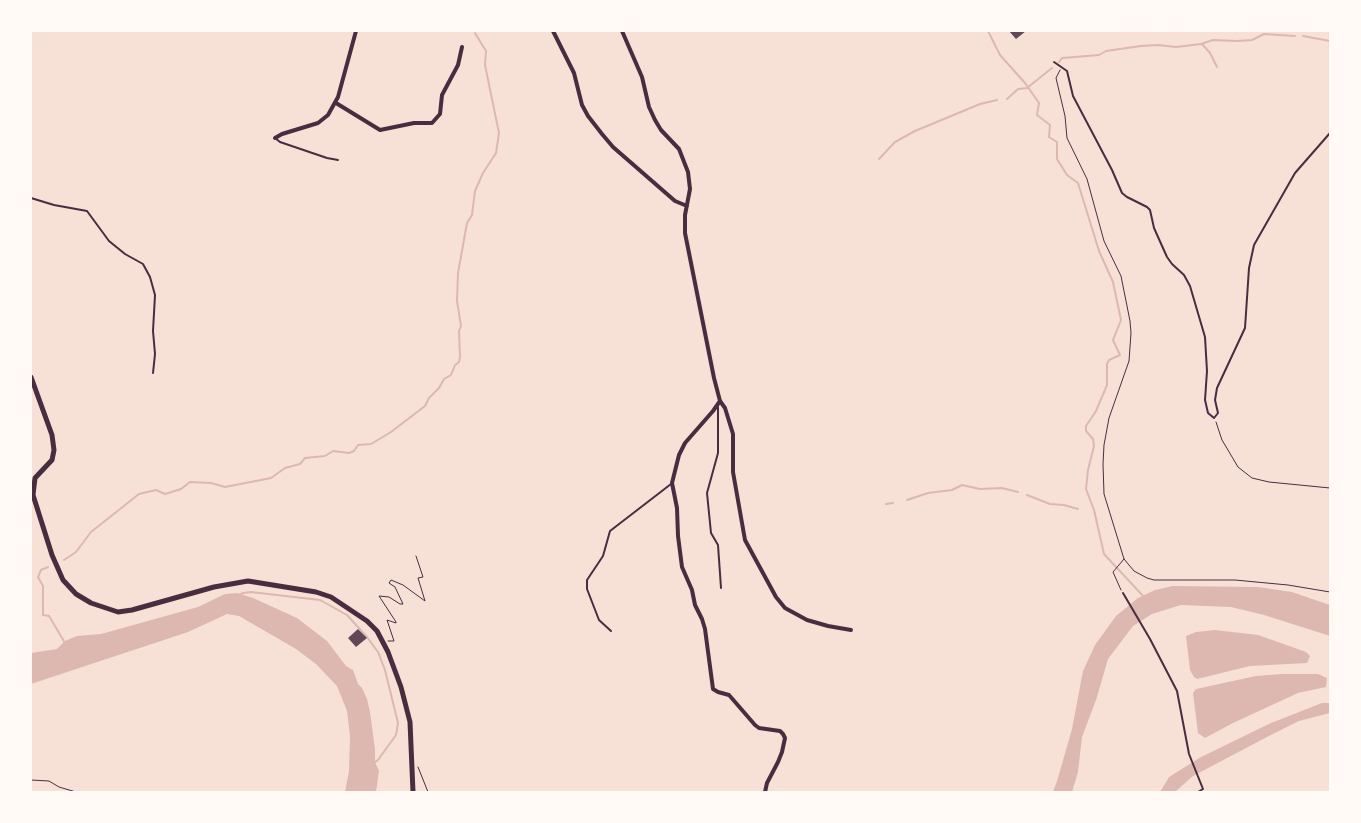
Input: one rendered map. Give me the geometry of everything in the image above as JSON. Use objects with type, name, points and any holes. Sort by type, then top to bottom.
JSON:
[{"type":"main road","points":[[31,377],[50,429],[54,450],[52,460],[35,478],[32,495],[52,555],[63,580],[76,594],[91,603],[118,612],[132,610],[214,587],[248,581],[322,593],[332,597],[362,617],[377,632],[394,668],[410,722],[414,792]]},
{"type":"street","points":[[275,138],[321,122],[328,115],[336,103],[356,31]]},
{"type":"street","points":[[553,31],[574,73],[582,105],[606,140],[677,203],[687,206]]},
{"type":"street","points":[[622,31],[642,77],[654,120],[664,134],[677,146],[687,164],[690,184],[685,234],[719,403],[725,408],[733,434],[733,472],[745,540],[776,597],[785,608],[807,620],[851,630]]},
{"type":"street","points":[[336,103],[380,130],[414,123],[432,124],[439,116],[442,96],[458,66],[462,47]]},
{"type":"street","points":[[719,403],[682,446],[672,483],[677,508],[678,536],[682,567],[705,629],[713,688],[718,692],[729,695],[759,728],[780,730],[784,734],[782,752],[766,783],[765,792]]},
{"type":"lane","points":[[1054,62],[1067,71],[1073,96],[1122,192],[1127,198],[1144,205],[1150,210],[1154,228],[1167,257],[1184,275],[1190,286],[1206,337],[1207,371],[1205,400],[1208,413],[1214,418],[1218,413],[1215,400],[1217,388],[1246,328],[1248,274],[1254,245],[1295,174],[1330,133]]},
{"type":"lane","points":[[275,138],[280,142],[338,160]]},
{"type":"lane","points":[[31,198],[54,205],[87,211],[109,241],[125,254],[143,264],[151,282],[155,301],[153,332],[155,358],[153,373]]},
{"type":"lane","points":[[719,403],[718,453],[707,493],[711,533],[718,545],[721,588]]},
{"type":"lane","points":[[611,631],[599,620],[586,589],[587,580],[603,556],[610,531],[672,483]]},
{"type":"lane","points":[[1123,593],[1177,691],[1191,761],[1203,788],[1198,792]]},
{"type":"path","points":[[1062,68],[1056,78],[1067,138],[1087,179],[1104,241],[1121,276],[1130,321],[1129,361],[1110,418],[1104,445],[1103,464],[1104,494],[1124,559],[1134,571],[1154,580],[1235,580],[1288,585],[1330,592]]},
{"type":"path","points":[[1214,418],[1222,440],[1238,466],[1252,478],[1330,488]]},
{"type":"path","points":[[385,641],[394,642],[387,620],[396,624],[396,622],[379,596],[389,597],[403,604],[395,587],[389,581],[403,585],[426,600],[418,578],[423,577],[416,556]]},
{"type":"path","points":[[1123,593],[1113,572],[1124,559]]},
{"type":"path","points":[[412,758],[428,792]]},
{"type":"path","points":[[31,780],[48,781],[59,788],[76,792]]},
{"type":"shaded area","points":[[1173,586],[1258,587],[1292,592],[1330,605],[1330,636],[1264,615],[1231,607],[1181,605],[1152,614],[1133,626],[1108,659],[1096,700],[1082,737],[1078,772],[1072,792],[1053,792],[1072,729],[1083,671],[1095,645],[1116,616],[1138,598],[1155,590]]},
{"type":"shaded area","points":[[237,593],[253,598],[297,618],[327,641],[346,666],[353,670],[358,684],[367,699],[370,712],[375,762],[379,771],[376,792],[345,792],[349,771],[350,736],[347,711],[337,686],[316,664],[296,649],[239,616],[227,614],[188,632],[31,684],[31,653],[57,649],[65,641],[77,636],[101,634],[198,607],[225,594]]},
{"type":"shaded area","points":[[1215,630],[1258,635],[1306,652],[1310,656],[1307,663],[1250,666],[1197,679],[1190,670],[1186,636],[1196,632]]},
{"type":"shaded area","points":[[1318,674],[1327,678],[1326,687],[1298,693],[1205,738],[1198,733],[1193,693],[1196,689],[1256,676]]},
{"type":"shaded area","points":[[1322,703],[1330,703],[1330,713],[1299,721],[1267,737],[1193,776],[1175,792],[1160,792],[1169,777],[1201,757],[1271,723]]},
{"type":"building","points":[[1009,31],[1026,31],[1016,39]]},
{"type":"building","points":[[358,629],[367,638],[356,647],[348,638]]},
{"type":"waterway","points":[[988,31],[1000,55],[1025,83],[1039,103],[1037,115],[1050,125],[1049,137],[1057,142],[1057,159],[1067,175],[1078,183],[1099,251],[1113,282],[1121,320],[1113,340],[1120,355],[1109,360],[1107,364],[1107,385],[1096,411],[1086,426],[1086,431],[1093,439],[1094,446],[1088,470],[1086,489],[1094,510],[1104,554],[1144,597]]},
{"type":"waterway","points":[[64,560],[76,552],[91,532],[139,494],[156,490],[165,494],[181,489],[190,482],[211,483],[225,487],[271,478],[285,468],[300,464],[305,458],[325,456],[333,451],[349,453],[354,451],[358,445],[371,444],[391,432],[425,406],[444,379],[451,375],[460,357],[459,331],[461,326],[457,301],[458,273],[467,223],[472,215],[475,191],[483,173],[496,153],[499,133],[485,65],[486,51],[475,33]]},
{"type":"waterway","points":[[1059,62],[1062,58],[1099,55],[1106,51],[1141,46],[1176,47],[1201,44],[1213,40],[1252,40],[1264,34],[1295,36]]},
{"type":"waterway","points":[[1303,36],[1330,41]]},
{"type":"waterway","points":[[1202,44],[1210,53],[1217,67]]},
{"type":"waterway","points":[[1007,99],[1018,89],[1027,88],[1052,68]]},
{"type":"waterway","points":[[879,159],[895,142],[915,131],[980,104],[997,100]]},
{"type":"waterway","points":[[907,500],[928,493],[952,490],[962,485],[980,489],[1002,488],[1018,492]]},
{"type":"waterway","points":[[1027,495],[1050,504],[1078,509]]},
{"type":"waterway","points":[[886,504],[893,503]]},
{"type":"waterway","points":[[48,567],[41,570],[38,577],[43,586],[43,615],[49,616],[65,643]]},
{"type":"waterway","points":[[239,595],[251,592],[320,600],[347,615],[367,637],[378,652],[385,670],[398,723],[396,735],[374,763]]}]
